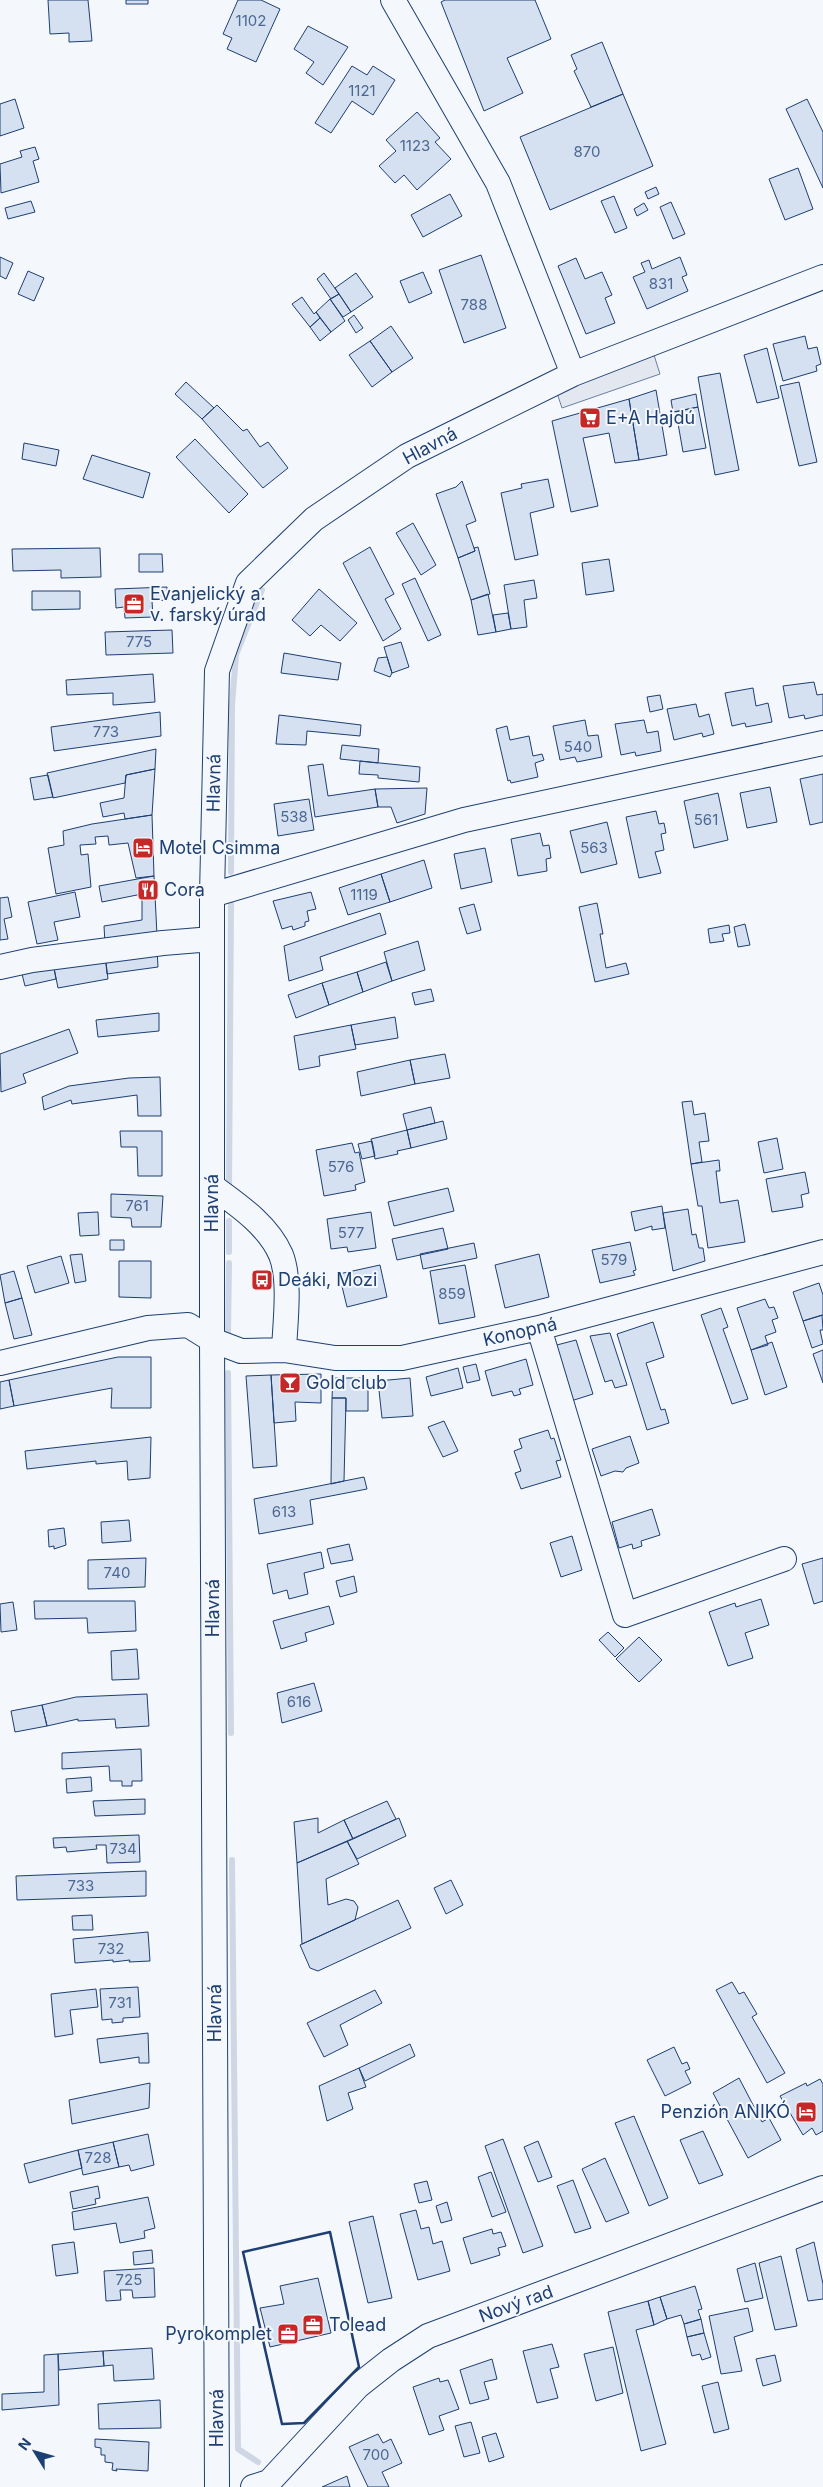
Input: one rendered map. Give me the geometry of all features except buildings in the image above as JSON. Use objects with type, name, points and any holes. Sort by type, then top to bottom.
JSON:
[{"type":"street","points":[[393,0],[498,183],[573,374]]},
{"type":"street","name":"Hlavná","points":[[217,2487],[212,895],[217,671],[248,583],[314,519],[407,456],[573,374],[823,277]]},
{"type":"street","points":[[212,895],[464,820],[823,743]]},
{"type":"street","points":[[0,967],[69,955],[212,939]]},
{"type":"street","points":[[212,1186],[246,1210],[271,1238],[282,1257],[286,1286],[284,1350]]},
{"type":"street","name":"Konopná","points":[[0,1363],[148,1328],[188,1325],[212,1340],[242,1351],[284,1350],[335,1358],[402,1358],[539,1328],[823,1252]]},
{"type":"street","points":[[539,1328],[625,1616],[784,1559]]},
{"type":"street","name":"Nový rad","points":[[253,2487],[269,2482],[358,2386],[391,2360],[428,2336],[823,2188]]},
{"type":"shaded area","points":[[654,355],[660,374],[562,408],[556,390]]},
{"type":"waterway","points":[[231,872],[232,705],[236,655],[262,590]]},
{"type":"waterway","points":[[229,1188],[231,903]]},
{"type":"waterway","points":[[229,1221],[229,1252]]},
{"type":"waterway","points":[[228,1333],[229,1263]]},
{"type":"waterway","points":[[228,1373],[231,1733]]},
{"type":"waterway","points":[[232,1860],[238,2449],[258,2462]]},
{"type":"wall","points":[[330,2232],[359,2367],[304,2423],[282,2424],[243,2252],[330,2232]]},
{"type":"place","name":"E+A Hajdú","points":[[590,418]]},
{"type":"place","name":"Evanjelický a. v. farský úrad","points":[[134,604]]},
{"type":"place","name":"Motel Csimma","points":[[143,848]]},
{"type":"place","name":"Cora","points":[[148,890]]},
{"type":"place","name":"Deáki, Mozi","points":[[262,1280]]},
{"type":"place","name":"Gold club","points":[[290,1383]]},
{"type":"place","name":"Penzión ANIKÓ","points":[[806,2112]]},
{"type":"place","name":"Tolead","points":[[313,2325]]},
{"type":"place","name":"Pyrokomplet","points":[[288,2334]]}]
